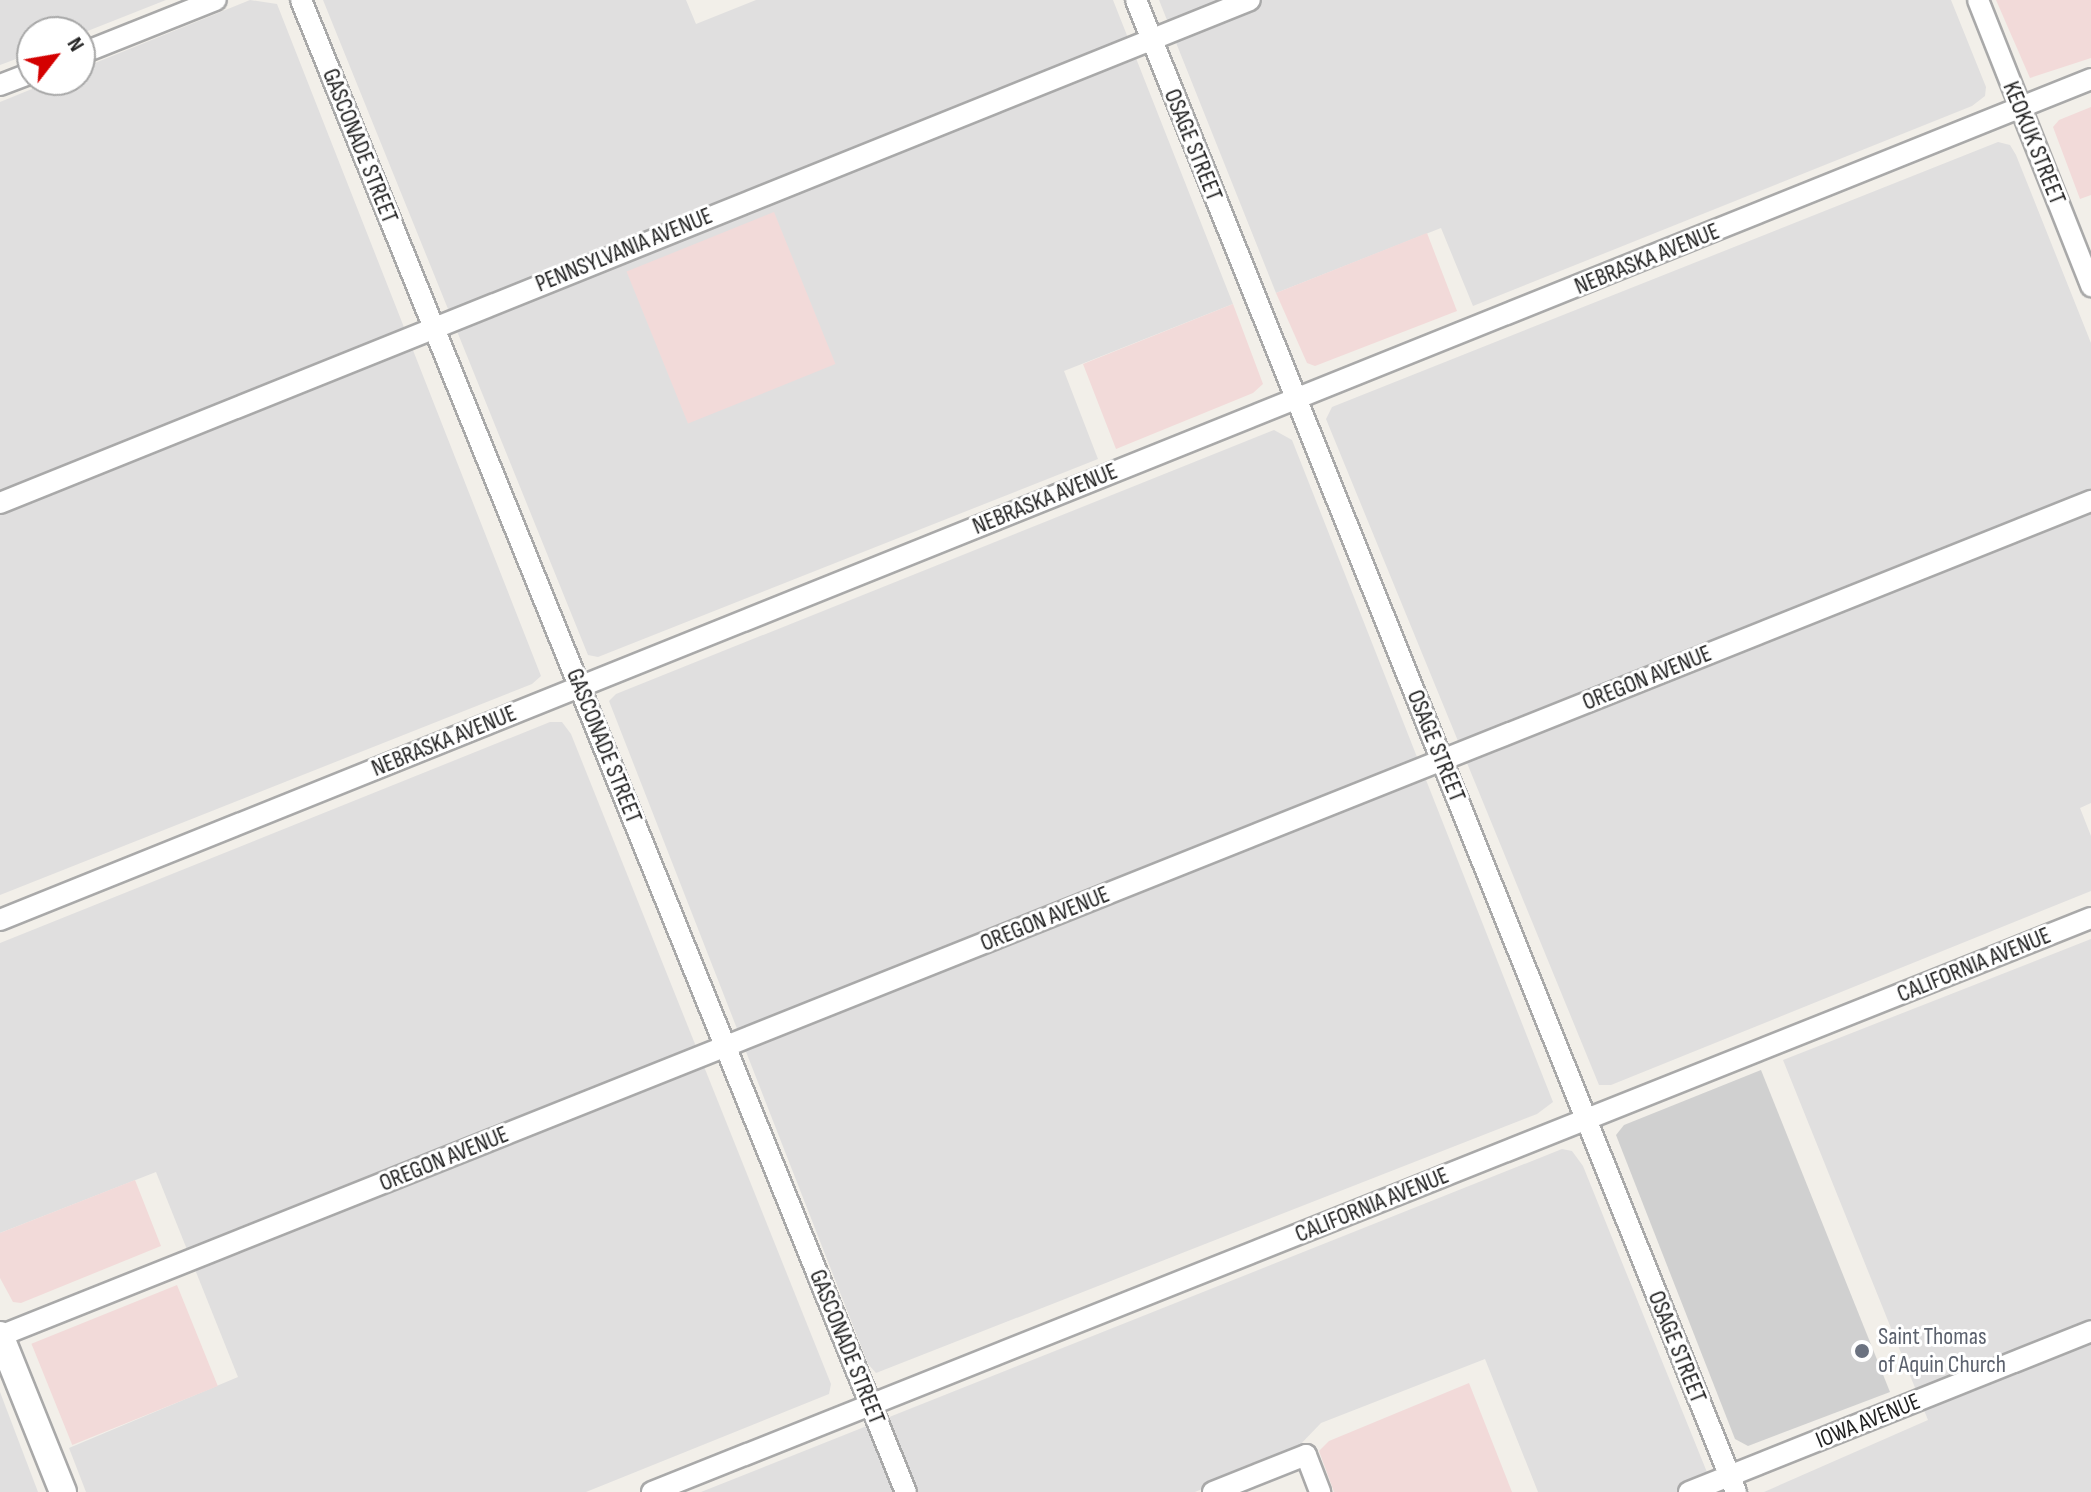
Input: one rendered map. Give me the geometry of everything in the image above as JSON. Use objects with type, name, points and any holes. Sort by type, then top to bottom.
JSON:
[{"type":"street","points":[[96,48],[216,0]]},
{"type":"street","name":"GASCONADE STREET","points":[[301,0],[906,1492]]},
{"type":"street","name":"OSAGE STREET","points":[[1136,0],[1733,1484]]},
{"type":"street","name":"PENNSYLVANIA AVENUE","points":[[0,503],[433,326],[1250,0]]},
{"type":"street","name":"KEOKUK STREET","points":[[1978,0],[2091,286]]},
{"type":"street","name":"NEBRASKA AVENUE","points":[[0,920],[2091,79]]},
{"type":"street","name":"OREGON AVENUE","points":[[0,1336],[2091,501]]},
{"type":"street","name":"CALIFORNIA AVENUE","points":[[652,1492],[2091,918]]},
{"type":"street","name":"IOWA AVENUE","points":[[1689,1492],[1733,1484],[2091,1331]]},
{"type":"street","points":[[0,1336],[63,1492]]},
{"type":"street","points":[[1213,1492],[1306,1455],[1320,1492]]},
{"type":"shaded area","points":[[0,0],[166,0],[96,28],[96,16],[16,16],[16,59],[0,65]]},
{"type":"shaded area","points":[[250,0],[277,4],[541,676],[532,684],[0,895],[0,102],[16,95],[96,96],[96,63]]},
{"type":"shaded area","points":[[323,0],[686,0],[696,24],[756,0],[1113,0],[1233,304],[1064,371],[1098,459],[598,657],[588,655]]},
{"type":"shaded area","points":[[1159,0],[1951,0],[1986,87],[1985,96],[1972,106],[1473,306],[1441,228],[1276,293]]},
{"type":"shaded area","points":[[1996,0],[2091,0],[2091,58],[2030,78]]},
{"type":"shaded area","points":[[2091,107],[2091,195],[2080,199],[2053,127],[2059,120]]},
{"type":"shaded area","points":[[1998,142],[2010,145],[2016,155],[2091,343],[2091,803],[2080,808],[2091,836],[2091,891],[1611,1085],[1599,1085],[1326,419],[1332,407]]},
{"type":"shaded area","points":[[774,212],[835,364],[688,424],[627,272]]},
{"type":"shaded area","points":[[1427,233],[1457,311],[1315,366],[1307,363],[1276,293]]},
{"type":"shaded area","points":[[1233,304],[1263,384],[1253,393],[1116,449],[1083,364]]},
{"type":"shaded area","points":[[1274,430],[1292,440],[1553,1102],[1537,1114],[876,1373],[868,1364],[609,701],[616,694]]},
{"type":"shaded area","points":[[550,722],[562,722],[571,734],[831,1384],[829,1394],[586,1492],[86,1492],[69,1448],[238,1377],[156,1172],[0,1233],[0,943]]},
{"type":"shaded area","points":[[2091,939],[2091,1492],[1764,1492],[1928,1420],[1783,1060]]},
{"type":"shaded area","points":[[1761,1070],[1890,1392],[1748,1446],[1735,1439],[1616,1135],[1624,1125]]},
{"type":"shaded area","points":[[1562,1149],[1572,1151],[1583,1166],[1715,1492],[1538,1492],[1485,1359],[1321,1423],[1295,1450],[1195,1492],[701,1492]]},
{"type":"shaded area","points":[[135,1180],[161,1246],[21,1303],[13,1302],[0,1278],[0,1233]]},
{"type":"shaded area","points":[[177,1285],[218,1386],[72,1445],[31,1344]]},
{"type":"shaded area","points":[[1469,1383],[1512,1492],[1334,1492],[1319,1451],[1329,1441]]},
{"type":"shaded area","points":[[0,1392],[38,1492],[0,1492]]},
{"type":"place","name":"Saint Thomas of Aquin Church","points":[[1862,1351]]}]
